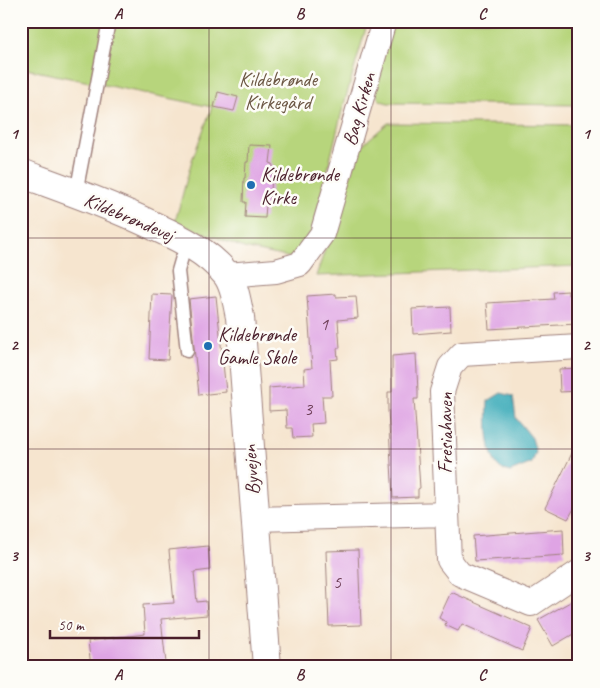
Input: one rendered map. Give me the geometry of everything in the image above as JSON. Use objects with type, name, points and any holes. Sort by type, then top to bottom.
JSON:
[{"type":"street","name":"Bag Kirken","points":[[227,275],[276,271],[300,264],[322,234],[384,21]]},
{"type":"street","name":"Kildebrøndevej","points":[[21,173],[124,212],[191,245],[207,255],[227,275]]},
{"type":"street","name":"Byvejen","points":[[227,275],[235,295],[240,317],[267,667]]},
{"type":"street","name":"Fresiahaven","points":[[579,347],[462,354],[450,367],[442,392],[449,560],[460,574],[531,604],[579,572]]},
{"type":"street","points":[[255,519],[447,514]]},
{"type":"lane","points":[[76,194],[109,21]]},
{"type":"lane","points":[[187,351],[178,271],[182,257],[191,245]]},
{"type":"green space","name":"Kildebrønde Kirkegård","points":[[21,21],[368,21],[342,111],[313,229],[292,258],[244,248],[175,222],[192,160],[212,107],[21,68]]},
{"type":"green space","points":[[394,21],[579,21],[579,105],[388,103],[381,101],[377,95],[377,75],[383,50]]},
{"type":"green space","points":[[388,123],[579,125],[579,266],[316,276],[361,146]]},
{"type":"water","points":[[501,393],[513,396],[516,418],[532,438],[536,452],[532,463],[510,472],[500,468],[495,461],[488,436],[488,401]]},
{"type":"building","points":[[218,92],[238,97],[234,111],[214,107]]},
{"type":"building","name":"Kildebrønde Kirke","points":[[249,145],[272,146],[270,163],[273,164],[270,204],[266,204],[265,218],[245,217],[246,202],[243,202],[244,178],[246,162],[248,162]]},
{"type":"building","points":[[568,291],[568,295],[576,295],[577,324],[489,329],[487,303],[554,299],[553,292]]},
{"type":"building","points":[[152,294],[172,295],[168,360],[149,359]]},
{"type":"building","points":[[336,294],[336,297],[356,296],[358,318],[338,320],[340,348],[337,348],[338,359],[330,360],[332,396],[322,396],[324,423],[311,424],[312,437],[293,438],[292,428],[287,428],[286,410],[269,411],[269,388],[305,385],[304,369],[312,368],[307,296]]},
{"type":"building","name":"Kildebrønde Gamle Skole","points":[[216,296],[226,392],[199,395],[189,299]]},
{"type":"building","points":[[450,307],[451,331],[413,334],[412,309]]},
{"type":"building","points":[[416,354],[418,399],[414,399],[420,488],[418,489],[418,497],[393,498],[388,410],[388,392],[392,392],[392,356]]},
{"type":"building","points":[[579,368],[579,391],[560,392],[559,369]]},
{"type":"building","points":[[579,439],[579,500],[568,519],[545,508]]},
{"type":"building","points":[[563,529],[564,555],[475,561],[473,536]]},
{"type":"building","points":[[208,546],[210,570],[194,572],[197,602],[206,601],[207,615],[161,619],[166,663],[131,667],[91,667],[88,641],[145,634],[143,605],[174,603],[169,550]]},
{"type":"building","points":[[358,550],[361,625],[329,626],[326,551]]},
{"type":"building","points":[[451,592],[532,628],[522,651],[462,624],[458,631],[445,625],[446,622],[439,618]]},
{"type":"building","points":[[579,597],[579,626],[573,630],[575,633],[553,646],[538,620]]},
{"type":"place","name":"Kildebrønde Kirke","points":[[251,185]]},
{"type":"place","name":"Kildebrønde Gamle Skole","points":[[208,346]]}]
